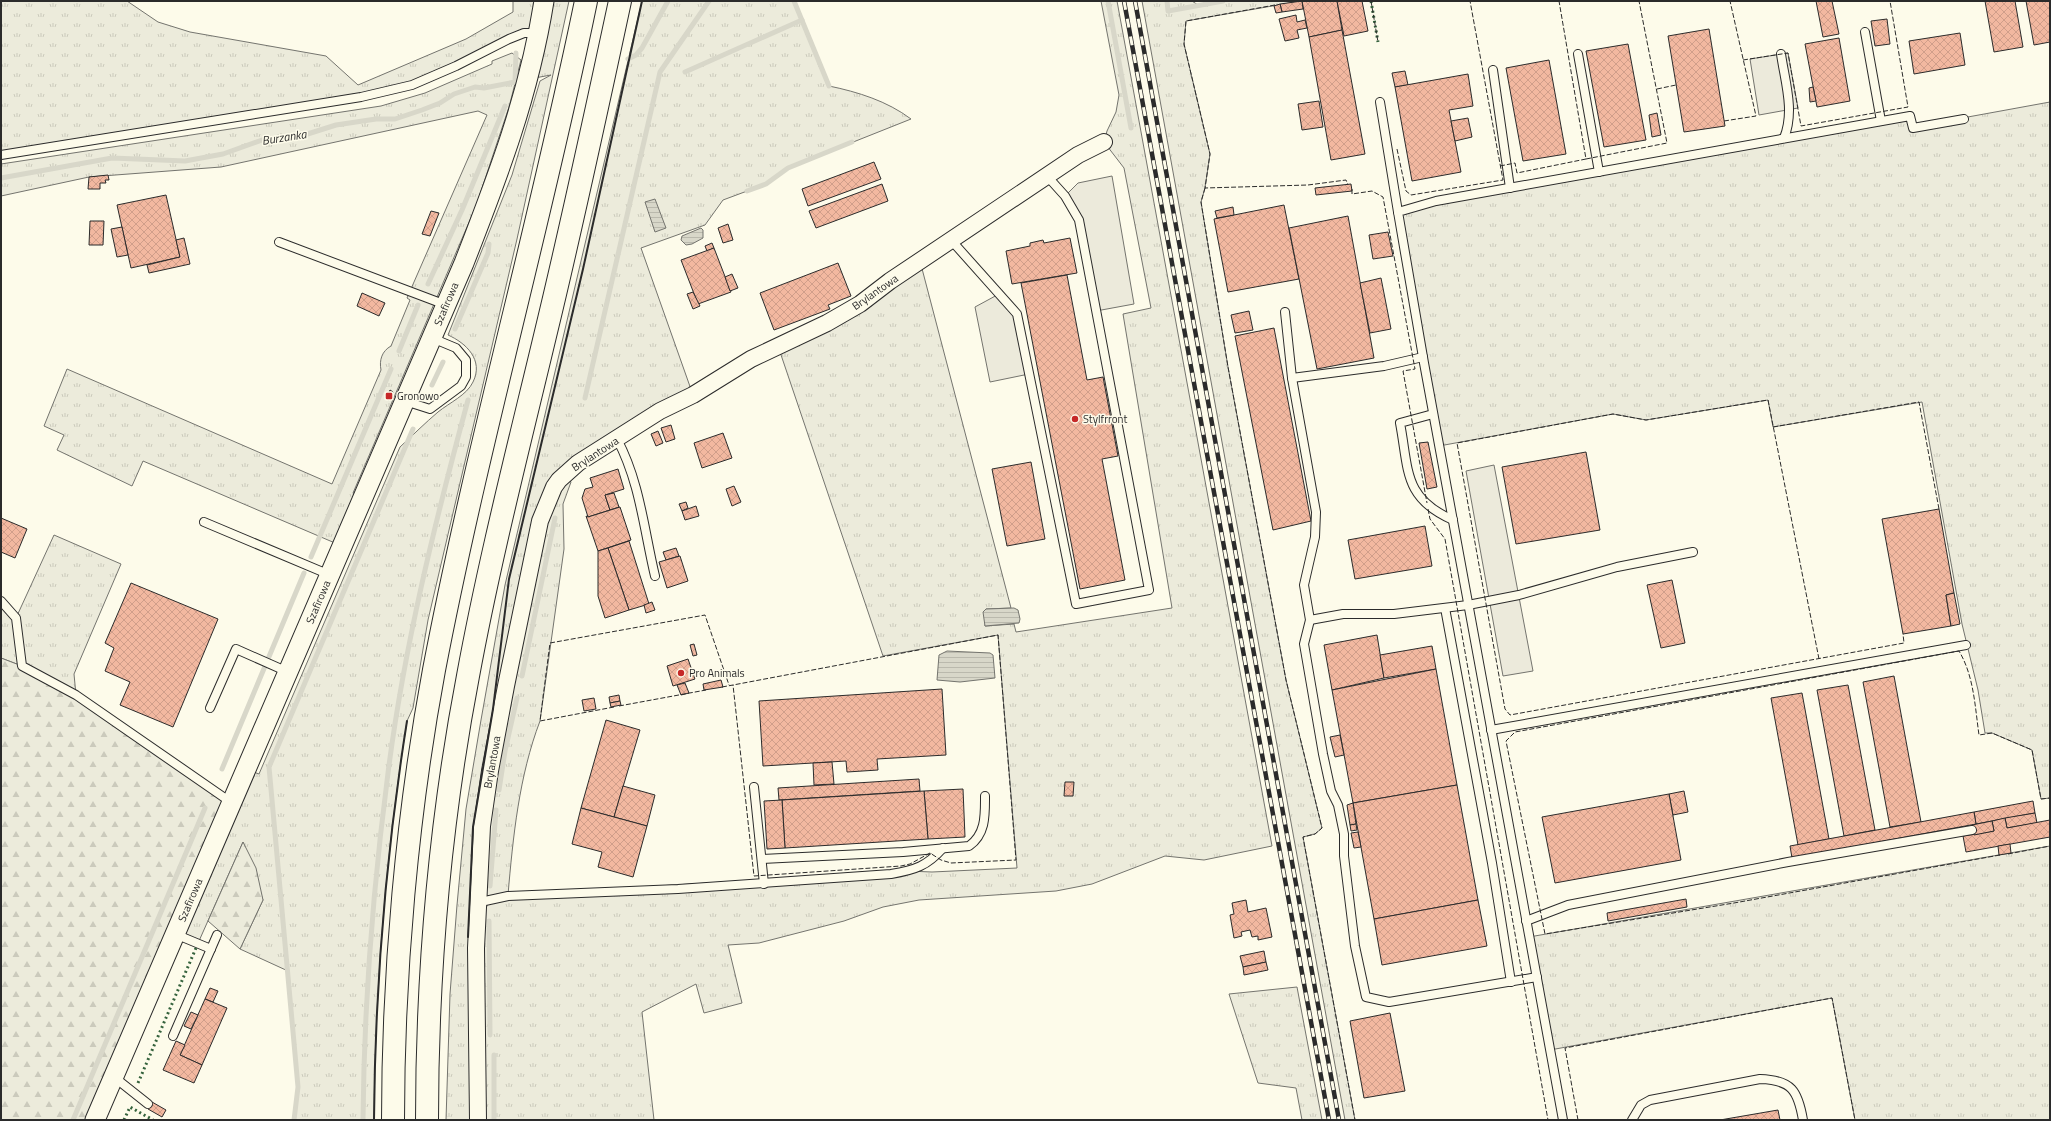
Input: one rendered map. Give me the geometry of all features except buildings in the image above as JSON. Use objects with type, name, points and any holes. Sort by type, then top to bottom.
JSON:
[{"type":"highway","points":[[393,1120],[399,950],[413,811],[434,672],[464,529],[549,174],[586,1]]},
{"type":"highway","points":[[428,1120],[428,1077],[435,936],[446,817],[468,677],[498,537],[564,258],[620,1]]},
{"type":"street","name":"Szafirowa","points":[[95,1120],[432,338],[501,169],[529,80],[539,34],[544,1]]},
{"type":"street","name":"Brylantowa","points":[[478,1120],[476,908],[482,826],[490,771],[506,686],[542,515],[548,497],[559,480],[578,463],[617,440],[660,411],[693,395],[751,359],[844,314],[1078,155],[1104,142]]},
{"type":"lane","points":[[1865,32],[1881,121]]},
{"type":"lane","points":[[1,154],[361,97],[389,91],[435,76],[514,36],[524,33],[539,34]]},
{"type":"lane","points":[[1578,54],[1599,172]]},
{"type":"lane","points":[[1781,54],[1790,109],[1790,122],[1784,138]]},
{"type":"lane","points":[[1493,70],[1510,188]]},
{"type":"lane","points":[[1380,102],[1433,414],[1563,1120]]},
{"type":"lane","points":[[1398,212],[1436,201],[1910,116],[1913,128],[1964,119]]},
{"type":"lane","points":[[951,240],[1017,314],[1076,604],[1149,590],[1079,220],[1069,202],[1047,176]]},
{"type":"lane","points":[[279,242],[446,305]]},
{"type":"lane","points":[[1286,312],[1292,378],[1316,512],[1315,537],[1304,585],[1310,620],[1304,644],[1323,754],[1331,791],[1338,805],[1344,834],[1344,856],[1355,946],[1366,997],[1389,1002],[1537,977]]},
{"type":"lane","points":[[405,401],[430,408],[461,386],[466,378],[466,360],[456,348],[432,338]]},
{"type":"lane","points":[[1292,378],[1384,366],[1423,357]]},
{"type":"lane","points":[[1433,414],[1400,423],[1415,492],[1428,507],[1453,520]]},
{"type":"lane","points":[[617,440],[626,456],[637,488],[655,576]]},
{"type":"lane","points":[[204,522],[330,575]]},
{"type":"lane","points":[[1310,620],[1343,614],[1394,614],[1468,605],[1519,595],[1617,567],[1693,552]]},
{"type":"lane","points":[[1,601],[16,618],[22,666],[76,695],[232,803]]},
{"type":"lane","points":[[1445,608],[1492,863],[1511,982]]},
{"type":"lane","points":[[1491,730],[1966,645]]},
{"type":"lane","points":[[210,708],[236,650],[288,672]]},
{"type":"lane","points":[[754,787],[764,884]]},
{"type":"lane","points":[[762,859],[903,852],[969,846],[977,840],[985,816],[985,796]]},
{"type":"lane","points":[[1526,921],[1568,905],[1788,862],[1972,830]]},
{"type":"lane","points":[[476,908],[485,901],[508,896],[764,884],[857,878],[907,871],[928,863],[944,848]]},
{"type":"lane","points":[[175,934],[211,949]]},
{"type":"lane","points":[[172,1036],[217,935]]},
{"type":"lane","points":[[114,1078],[148,1104]]},
{"type":"lane","points":[[1632,1120],[1641,1105],[1650,1100],[1760,1079],[1777,1080],[1794,1090],[1799,1099],[1803,1120]]},
{"type":"green space","points":[[1,1],[127,1],[158,22],[190,32],[326,56],[358,85],[466,39],[513,12],[513,1],[569,1],[517,239],[428,620],[413,708],[407,721],[393,820],[383,920],[379,970],[374,1120],[294,1120],[298,1094],[288,971],[240,949],[263,900],[243,842],[199,941],[176,931],[246,769],[259,774],[400,447],[438,412],[467,391],[473,382],[476,374],[475,360],[467,348],[455,338],[448,335],[512,175],[540,81],[551,75],[529,79],[531,33],[412,85],[1,155]]},
{"type":"green space","points":[[642,1],[795,1],[829,86],[851,91],[882,102],[911,119],[788,168],[766,184],[723,200],[705,225],[641,248],[693,395],[565,474],[571,482],[563,504],[564,549],[540,721],[527,763],[518,807],[508,895],[907,871],[932,872],[1017,868],[998,635],[883,656],[778,346],[920,261],[1011,608],[986,609],[985,626],[1014,624],[1016,632],[1172,608],[1123,314],[1151,308],[1124,168],[1104,142],[1107,131],[1116,112],[1119,95],[1101,1],[1117,1],[1272,846],[1204,860],[1165,856],[1092,884],[1056,891],[919,900],[883,907],[844,921],[759,943],[728,945],[742,1003],[704,1013],[696,984],[642,1012],[654,1120],[446,1120],[450,994],[457,905],[466,809],[481,720],[505,585]]},
{"type":"green space","points":[[1142,1],[1192,1],[1198,5],[1223,1],[1301,1],[1186,21],[1184,44],[1210,154],[1205,188],[1201,202],[1228,367],[1286,680],[1322,828],[1315,834],[1303,837],[1355,1120],[1345,1120]]},
{"type":"green space","points":[[512,53],[521,60],[509,107],[476,206],[353,493],[363,497],[342,546],[143,461],[132,486],[57,450],[64,435],[44,426],[67,369],[332,484],[381,370],[380,363],[382,356],[385,350],[391,346],[410,300],[407,298],[487,115],[478,111],[221,167],[89,177],[1,196],[1,164],[381,106],[425,93],[492,64],[492,61]]},
{"type":"green space","points":[[2050,102],[2050,798],[2041,799],[2032,750],[1992,733],[1985,733],[1978,690],[1962,624],[1922,402],[1773,427],[1768,400],[1646,420],[1613,414],[1439,446],[1398,212],[1910,116],[1913,127]]},
{"type":"green space","points":[[54,535],[121,564],[74,674],[76,695],[22,666],[1,658],[1,601],[16,618]]},
{"type":"green space","points":[[1,658],[22,666],[59,685],[232,803],[95,1120],[1,1120]]},
{"type":"green space","points":[[243,842],[256,868],[263,900],[240,949],[208,921]]},
{"type":"green space","points":[[2050,846],[2050,1120],[1855,1120],[1832,998],[1550,1050],[1529,937]]},
{"type":"green space","points":[[1297,987],[1322,1120],[1302,1120],[1296,1088],[1258,1083],[1229,994]]},
{"type":"shaded area","points":[[1788,53],[1798,108],[1759,115],[1750,59]]},
{"type":"shaded area","points":[[1112,176],[1134,304],[1096,311],[1081,230],[1065,196],[1078,183]]},
{"type":"shaded area","points":[[655,199],[666,228],[655,232],[645,202]]},
{"type":"shaded area","points":[[701,228],[703,230],[703,238],[692,244],[686,245],[681,240],[682,236]]},
{"type":"shaded area","points":[[999,294],[1017,314],[1029,374],[990,382],[975,307]]},
{"type":"shaded area","points":[[1494,465],[1533,671],[1503,676],[1466,471]]},
{"type":"shaded area","points":[[1014,608],[1018,610],[1020,619],[1019,623],[985,626],[983,612],[986,609]]},
{"type":"shaded area","points":[[947,651],[990,653],[993,655],[995,678],[960,682],[937,680],[939,655]]},
{"type":"waterway","name":"Burzanka","points":[[628,59],[636,55],[642,48],[668,1]]},
{"type":"waterway","points":[[585,398],[660,72],[709,1]]},
{"type":"waterway","points":[[794,1],[829,86]]},
{"type":"waterway","points":[[1108,1],[1131,128]]},
{"type":"waterway","points":[[1167,1],[1168,11],[1223,1]]},
{"type":"waterway","points":[[685,72],[802,20]]},
{"type":"waterway","name":"Burzanka","points":[[1,178],[112,158],[185,161],[223,154],[265,139],[298,137],[336,125],[376,119],[395,119],[440,103],[454,94],[475,87],[484,88],[515,82],[516,53]]},
{"type":"waterway","points":[[428,284],[462,210],[505,106]]},
{"type":"waterway","points":[[747,191],[766,184],[788,168],[852,142]]},
{"type":"waterway","points":[[455,329],[488,253],[489,244]]},
{"type":"waterway","points":[[399,351],[418,305]]},
{"type":"waterway","points":[[432,385],[443,362]]},
{"type":"waterway","points":[[311,557],[391,369]]},
{"type":"waterway","points":[[363,1120],[365,1033],[370,946],[388,773],[403,679],[432,538],[468,400]]},
{"type":"waterway","points":[[294,1120],[298,1087],[269,767],[413,429]]},
{"type":"waterway","points":[[522,676],[555,518]]},
{"type":"waterway","points":[[222,769],[304,573]]},
{"type":"waterway","points":[[499,790],[505,751],[517,698]]},
{"type":"waterway","points":[[73,1120],[205,808]]},
{"type":"waterway","points":[[490,886],[496,810]]},
{"type":"waterway","points":[[489,921],[490,1035]]},
{"type":"waterway","points":[[494,1055],[494,1120]]},
{"type":"railway","points":[[1124,1],[1329,1120]]},
{"type":"railway","points":[[1135,1],[1339,1120]]},
{"type":"hedge","points":[[1371,1],[1378,42]]},
{"type":"hedge","points":[[138,1083],[196,948]]},
{"type":"hedge","points":[[124,1120],[130,1107],[153,1120]]},
{"type":"fence","points":[[1371,1],[1378,42]]},
{"type":"fence","points":[[1397,149],[1406,191],[1411,195],[1503,180],[1470,1]]},
{"type":"fence","points":[[1550,1],[1558,1]]},
{"type":"fence","points":[[1500,166],[1515,163],[1517,173],[1586,159],[1559,1]]},
{"type":"fence","points":[[1586,159],[1667,143],[1639,1]]},
{"type":"fence","points":[[1724,121],[1756,116],[1730,1]]},
{"type":"fence","points":[[1743,60],[1788,53],[1801,126],[1908,107],[1890,1]]},
{"type":"fence","points":[[1275,5],[1186,21],[1184,44],[1210,154],[1205,188],[1308,185],[1346,180],[1348,185]]},
{"type":"fence","points":[[1657,89],[1676,85]]},
{"type":"fence","points":[[1205,188],[1201,202],[1228,367],[1286,680],[1322,828],[1315,834],[1303,837],[1355,1120]]},
{"type":"fence","points":[[1352,189],[1352,194],[1372,191],[1383,197],[1415,369],[1403,371],[1427,503]]},
{"type":"fence","points":[[1819,659],[1768,400],[1646,420],[1613,414],[1457,443],[1505,709],[1510,715],[1904,643],[1903,634]]},
{"type":"fence","points":[[1773,427],[1919,402],[1939,509]]},
{"type":"fence","points":[[1428,509],[1430,519],[1445,539],[1548,1120]]},
{"type":"fence","points":[[614,707],[540,721],[550,643],[705,615],[729,685]]},
{"type":"fence","points":[[722,687],[733,685],[754,876],[901,866],[910,864],[930,853],[941,860],[951,863],[1016,860],[998,635],[733,685]]},
{"type":"fence","points":[[2000,855],[1734,903],[1545,934],[1506,741],[1515,732],[1959,651],[1971,681],[1979,735],[1992,733],[2032,750],[2041,799],[2050,798]]},
{"type":"fence","points":[[619,706],[706,690]]},
{"type":"fence","points":[[2008,854],[2050,846]]},
{"type":"fence","points":[[1578,1120],[1565,1048],[1832,998],[1855,1120]]},
{"type":"wall","points":[[468,937],[473,827],[493,709],[509,579],[583,269],[642,1]]},
{"type":"wall","points":[[374,1120],[379,970],[383,920],[393,820],[407,721]]},
{"type":"place","name":"Gronowo","points":[[389,396]]},
{"type":"place","name":"Stylfrront","points":[[1075,419]]},
{"type":"place","name":"Pro Animals","points":[[681,673]]}]
